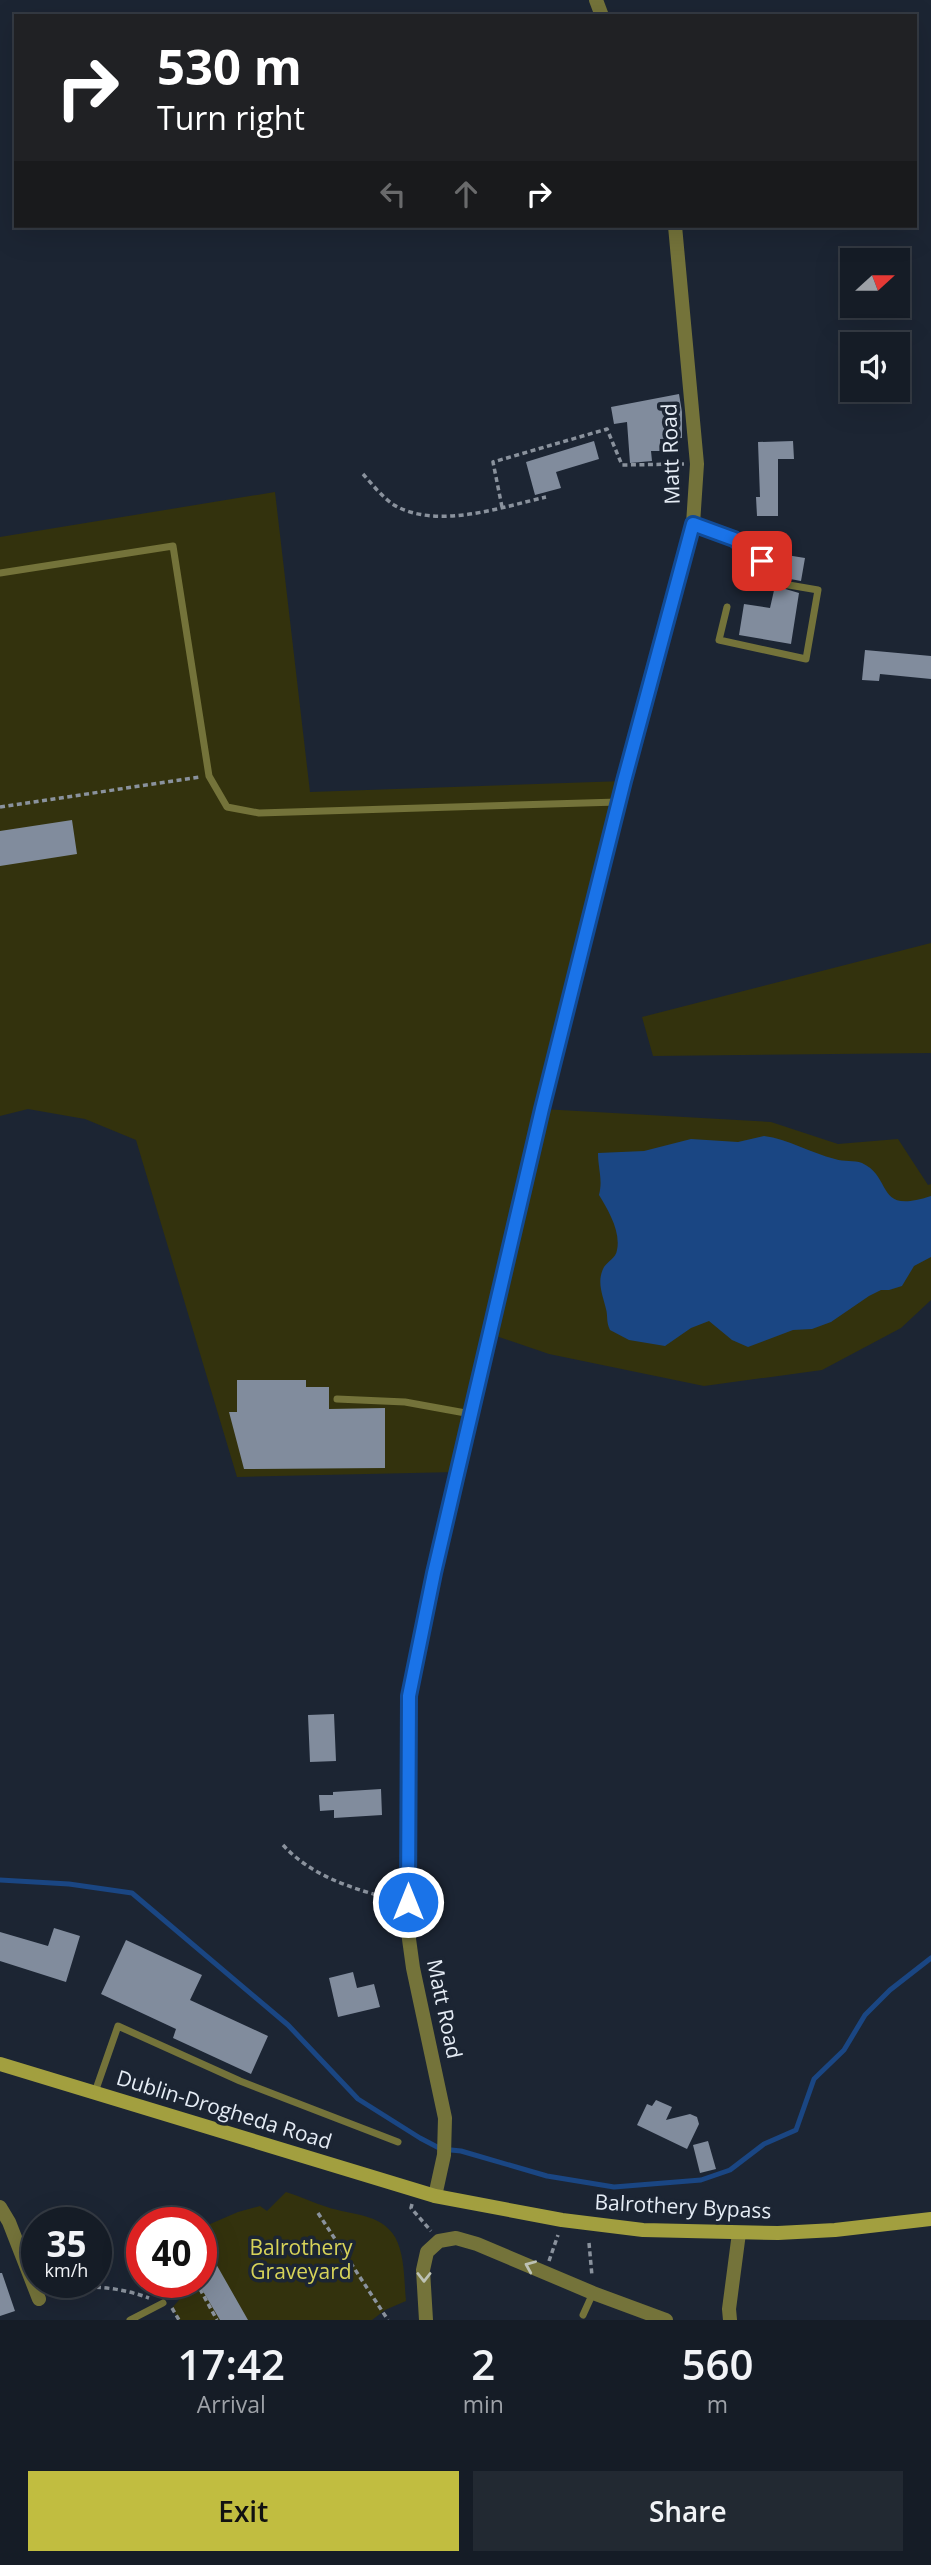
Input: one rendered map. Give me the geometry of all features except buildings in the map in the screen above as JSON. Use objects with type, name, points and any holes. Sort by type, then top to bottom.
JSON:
[{"type":"main road","name":"Dublin-Drogheda Road","points":[[0,2064],[435,2196]]},
{"type":"main road","name":"Balrothery Bypass","points":[[435,2196],[562,2220],[643,2230],[835,2230],[931,2219]]},
{"type":"street","name":"Matt Road","points":[[435,2196],[444,2155],[444,2108],[413,1968],[408,1902],[409,1696],[434,1573],[542,1109],[619,802],[693,524],[696,464],[674,228]]},
{"type":"street","points":[[0,2207],[9,2222],[39,2299]]},
{"type":"street","points":[[730,2320],[729,2309],[739,2232]]},
{"type":"street","points":[[426,2320],[423,2270],[427,2252],[439,2241],[456,2238],[478,2244],[593,2293],[666,2320]]},
{"type":"lane","points":[[693,524],[734,539],[762,561],[774,578],[783,584],[818,590],[806,659],[719,640],[727,607]]},
{"type":"lane","points":[[0,573],[173,546],[209,776],[227,807],[260,813],[619,802]]},
{"type":"lane","points":[[337,1399],[415,1403],[471,1414]]},
{"type":"lane","points":[[94,2092],[118,2026],[240,2081],[398,2143]]},
{"type":"lane","points":[[583,2315],[593,2293]]},
{"type":"lane","points":[[130,2320],[163,2303]]},
{"type":"path","points":[[502,507],[493,462],[607,429],[622,465],[696,464]]},
{"type":"path","points":[[363,474],[394,505],[421,513],[464,517],[546,497]]},
{"type":"path","points":[[0,807],[209,776]]},
{"type":"path","points":[[284,1845],[295,1859],[348,1888],[408,1902]]},
{"type":"path","points":[[416,2191],[411,2208],[439,2241]]},
{"type":"path","points":[[318,2213],[388,2320]]},
{"type":"path","points":[[543,2272],[558,2239],[562,2220]]},
{"type":"path","points":[[589,2244],[593,2293]]},
{"type":"path","points":[[39,2299],[57,2291],[87,2286],[116,2289],[163,2303],[172,2308],[179,2320]]},
{"type":"path","points":[[205,2298],[218,2320]]},
{"type":"green space","points":[[275,492],[310,792],[624,781],[542,1109],[771,1122],[838,1144],[898,1139],[928,1185],[931,1184],[931,1300],[901,1328],[822,1370],[704,1386],[549,1354],[490,1334],[457,1472],[237,1477],[136,1140],[85,1119],[28,1109],[0,1116],[0,537]]},
{"type":"green space","points":[[931,943],[931,1053],[653,1056],[642,1017]]},
{"type":"green space","name":"Balrothery Graveyard","points":[[286,2192],[382,2223],[395,2237],[401,2252],[406,2301],[385,2310],[372,2320],[179,2320],[172,2308],[181,2298],[217,2298],[217,2221],[260,2206],[267,2211]]},
{"type":"water","points":[[764,1136],[835,1159],[862,1163],[872,1170],[893,1198],[901,1201],[931,1196],[931,1257],[914,1266],[902,1286],[881,1290],[869,1296],[831,1322],[812,1329],[793,1330],[748,1347],[732,1340],[709,1321],[691,1328],[665,1346],[629,1340],[610,1330],[601,1278],[604,1267],[616,1253],[618,1243],[613,1221],[599,1195],[598,1153],[644,1151],[691,1139],[738,1142]]},
{"type":"waterway","points":[[0,1880],[69,1884],[132,1893],[288,2025],[358,2099],[420,2138],[441,2149],[461,2151],[547,2176],[614,2187],[701,2180],[730,2170],[764,2144],[796,2130],[814,2079],[844,2050],[865,2015],[890,1990],[931,1958]]},
{"type":"route","points":[[408,1902],[409,1696],[434,1573],[542,1109],[624,781],[693,524],[734,539],[762,561]]}]
